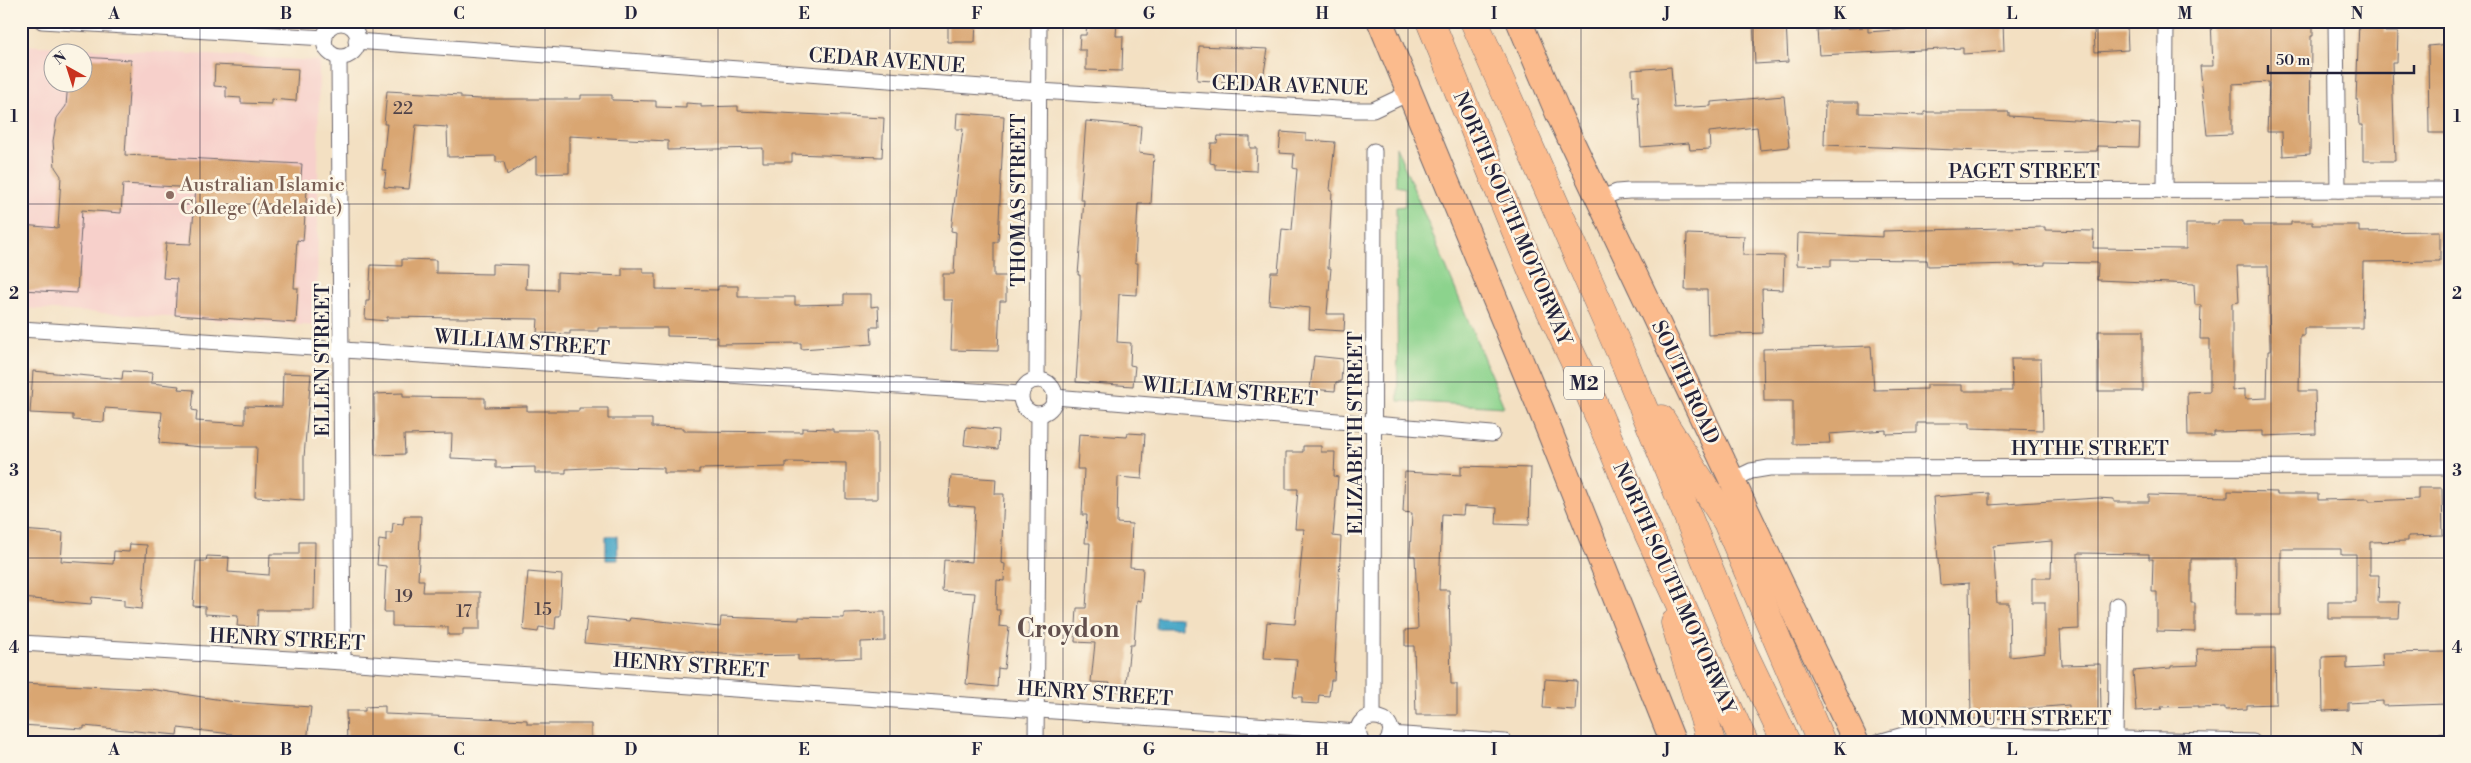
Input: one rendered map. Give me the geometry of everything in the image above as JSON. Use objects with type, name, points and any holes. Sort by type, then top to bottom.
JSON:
[{"type":"highway","name":"NORTH SOUTH MOTORWAY","points":[[1430,21],[1533,273],[1586,388],[1649,535],[1744,742]]},
{"type":"highway","name":"NORTH SOUTH MOTORWAY","points":[[1474,21],[1625,363],[1744,654],[1786,742]]},
{"type":"highway","points":[[1625,363],[1727,522],[1821,742]]},
{"type":"highway","points":[[1649,535],[1711,742]]},
{"type":"main road","points":[[1380,21],[1541,410],[1673,742]]},
{"type":"main road","name":"SOUTH ROAD","points":[[1519,21],[1558,113],[1856,742]]},
{"type":"street","points":[[42,21],[325,38]]},
{"type":"street","name":"THOMAS STREET","points":[[1036,380],[1039,21]]},
{"type":"street","points":[[2165,190],[2166,21]]},
{"type":"street","points":[[2336,21],[2338,190]]},
{"type":"street","points":[[341,22],[352,28],[356,41],[353,50],[346,57],[339,58],[328,52],[325,38],[330,27],[341,22]]},
{"type":"street","name":"CEDAR AVENUE","points":[[356,41],[1039,91],[1365,111],[1373,110],[1411,92]]},
{"type":"street","name":"ELLEN STREET","points":[[339,58],[343,662]]},
{"type":"street","name":"ELIZABETH STREET","points":[[1373,716],[1374,151]]},
{"type":"street","name":"PAGET STREET","points":[[1599,199],[1617,192],[1629,191],[2450,190]]},
{"type":"street","name":"WILLIAM STREET","points":[[21,329],[1021,394]]},
{"type":"street","points":[[1036,380],[1047,382],[1055,397],[1049,410],[1039,414],[1027,411],[1023,406],[1021,394],[1028,383],[1036,380]]},
{"type":"street","name":"WILLIAM STREET","points":[[1055,397],[1492,434]]},
{"type":"street","points":[[1036,742],[1039,414]]},
{"type":"street","name":"HYTHE STREET","points":[[1732,480],[1751,471],[1769,468],[2450,467]]},
{"type":"street","points":[[2115,739],[2117,605]]},
{"type":"street","name":"HENRY STREET","points":[[21,643],[343,662],[1037,709],[1360,737]]},
{"type":"street","points":[[1360,737],[1365,719],[1373,716],[1385,719],[1389,738],[1505,742]]},
{"type":"street","name":"MONMOUTH STREET","points":[[1878,742],[1907,734],[2253,742]]},
{"type":"street","points":[[2424,742],[2450,741]]},
{"type":"shaded area","name":"Australian Islamic College (Adelaide)","points":[[21,45],[42,46],[42,92],[92,92],[92,49],[319,61],[317,326],[21,308]]},
{"type":"green space","points":[[1396,146],[1504,407],[1398,401],[1396,207],[1405,206],[1405,188],[1396,186]]},
{"type":"water","points":[[606,536],[617,536],[618,560],[606,560]]},
{"type":"water","points":[[1156,617],[1181,618],[1181,628],[1156,628]]},
{"type":"building","points":[[948,21],[976,21],[975,42],[948,42]]},
{"type":"building","points":[[1087,21],[1117,21],[1116,36],[1123,36],[1122,71],[1086,70],[1086,50],[1079,50],[1080,35],[1086,35]]},
{"type":"building","points":[[1753,21],[1786,21],[1788,62],[1755,64]]},
{"type":"building","points":[[2211,21],[2313,21],[2313,36],[2311,36],[2310,154],[2283,156],[2282,132],[2267,132],[2269,82],[2232,84],[2232,134],[2207,135],[2200,66],[2213,66]]},
{"type":"building","points":[[2359,21],[2385,21],[2385,32],[2398,32],[2397,62],[2392,62],[2395,161],[2363,161],[2363,125],[2359,125],[2358,100],[2356,100]]},
{"type":"building","points":[[2003,22],[2004,51],[1963,54],[1963,48],[1819,55],[1817,30],[1868,27],[1868,32]]},
{"type":"building","points":[[2127,26],[2128,50],[2095,52],[2094,27]]},
{"type":"building","points":[[2450,44],[2450,133],[2429,133],[2428,46]]},
{"type":"building","points":[[1199,46],[1268,49],[1262,84],[1197,80]]},
{"type":"building","points":[[92,58],[131,60],[125,155],[302,164],[300,189],[307,190],[303,241],[297,240],[294,288],[298,288],[296,323],[175,315],[177,279],[163,278],[166,243],[191,244],[196,188],[123,184],[121,213],[82,210],[77,293],[21,290],[21,225],[58,228],[61,176],[55,167],[53,141],[57,118],[66,106],[67,92],[92,92]]},
{"type":"building","points":[[215,65],[298,69],[296,101],[271,99],[271,104],[241,103],[241,98],[226,97],[226,87],[214,86]]},
{"type":"building","points":[[1671,67],[1674,108],[1711,106],[1711,102],[1784,96],[1789,147],[1760,150],[1757,127],[1709,132],[1710,149],[1690,150],[1689,143],[1641,147],[1638,96],[1633,96],[1632,70]]},
{"type":"building","points":[[387,91],[461,95],[461,98],[480,99],[581,99],[581,95],[612,95],[612,100],[656,101],[656,107],[686,108],[686,103],[701,104],[701,107],[738,106],[738,111],[884,118],[882,157],[792,154],[792,162],[763,162],[763,148],[668,150],[668,141],[569,136],[569,173],[536,174],[536,156],[507,175],[504,162],[496,162],[496,156],[448,157],[447,127],[416,125],[409,189],[384,187],[386,170],[382,170],[387,124],[384,124]]},
{"type":"building","points":[[1825,102],[1859,102],[1859,113],[1924,115],[1924,112],[2009,112],[2009,116],[2140,124],[2139,147],[2097,146],[2097,151],[2008,152],[1824,145]]},
{"type":"building","points":[[957,113],[1004,116],[998,242],[994,242],[994,276],[1006,276],[1006,301],[1000,301],[998,351],[951,350],[953,300],[943,300],[943,274],[954,274],[956,232],[951,231],[963,129],[956,129]]},
{"type":"building","points":[[1086,121],[1141,126],[1139,153],[1154,155],[1151,204],[1138,204],[1135,263],[1138,263],[1137,295],[1119,294],[1117,342],[1131,343],[1130,365],[1135,366],[1133,386],[1076,382],[1080,315],[1080,275],[1078,275],[1084,200],[1080,200]]},
{"type":"building","points":[[1281,132],[1306,134],[1306,140],[1335,142],[1330,190],[1332,191],[1328,268],[1331,268],[1327,314],[1345,314],[1344,331],[1309,329],[1310,308],[1269,304],[1271,272],[1278,272],[1282,229],[1292,230],[1297,169],[1293,168],[1294,154],[1279,153]]},
{"type":"building","points":[[1218,136],[1250,137],[1250,148],[1257,148],[1256,171],[1215,169],[1215,164],[1210,163],[1211,143],[1217,143]]},
{"type":"building","points":[[2218,221],[2243,221],[2243,225],[2291,225],[2291,222],[2313,222],[2313,225],[2359,225],[2359,232],[2440,231],[2440,261],[2363,262],[2362,328],[2304,328],[2304,336],[2300,336],[2299,391],[2315,391],[2316,434],[2263,436],[2263,431],[2214,432],[2214,436],[2188,436],[2187,392],[2210,391],[2210,339],[2200,339],[2201,305],[2195,305],[2194,284],[2097,280],[2098,263],[2045,262],[2045,265],[1928,266],[1927,260],[1831,259],[1831,266],[1797,265],[1798,233],[1883,237],[1883,231],[2045,227],[2045,230],[2094,231],[2093,248],[2186,249],[2186,224],[2218,224]],"holes":[[[2237,266],[2268,266],[2270,351],[2268,351],[2267,398],[2245,399],[2245,389],[2232,390],[2232,303],[2239,302]]]},
{"type":"building","points":[[1687,234],[1744,236],[1743,255],[1784,256],[1783,290],[1762,289],[1763,333],[1708,335],[1707,290],[1685,290]]},
{"type":"building","points":[[402,259],[436,260],[436,273],[492,274],[492,264],[527,265],[526,289],[557,290],[557,273],[622,276],[622,268],[643,268],[643,273],[656,273],[656,289],[718,290],[718,286],[738,286],[738,297],[795,297],[795,305],[844,304],[844,294],[871,294],[871,307],[878,306],[879,327],[871,327],[872,344],[801,349],[801,343],[718,344],[718,337],[667,336],[667,328],[598,328],[598,331],[570,331],[570,334],[537,333],[538,319],[387,317],[387,321],[365,319],[366,301],[369,301],[371,265],[402,266]]},
{"type":"building","points":[[2098,331],[2143,331],[2143,391],[2098,391]]},
{"type":"building","points":[[1871,346],[1874,390],[1927,389],[1927,385],[1962,385],[1962,391],[2012,391],[2011,359],[2041,359],[2043,430],[1970,428],[1970,423],[1917,423],[1917,433],[1886,434],[1886,430],[1829,434],[1830,443],[1793,444],[1793,401],[1764,401],[1763,349]]},
{"type":"building","points":[[1314,356],[1343,359],[1341,382],[1336,382],[1335,391],[1310,389]]},
{"type":"building","points":[[33,371],[122,379],[123,371],[152,373],[151,383],[179,386],[178,389],[194,390],[192,410],[197,411],[196,421],[245,424],[245,406],[282,407],[283,373],[311,374],[304,457],[304,500],[255,497],[257,447],[202,447],[159,443],[162,412],[105,408],[104,422],[73,420],[73,415],[30,413]]},
{"type":"building","points":[[403,393],[403,397],[485,398],[485,407],[527,406],[527,411],[579,411],[579,408],[608,408],[608,419],[652,419],[652,427],[684,428],[684,431],[802,432],[802,428],[833,429],[833,432],[877,432],[877,499],[846,499],[846,463],[786,462],[786,467],[699,469],[699,473],[664,473],[664,468],[608,467],[566,469],[566,473],[535,473],[535,467],[496,468],[496,460],[451,458],[452,434],[404,435],[405,454],[375,455],[374,394]]},
{"type":"building","points":[[966,427],[999,430],[998,449],[964,445]]},
{"type":"building","points":[[1128,433],[1145,434],[1142,479],[1118,477],[1117,523],[1132,524],[1130,567],[1143,568],[1141,601],[1137,600],[1134,645],[1130,645],[1125,692],[1109,690],[1110,683],[1091,682],[1095,643],[1075,642],[1077,608],[1086,608],[1090,543],[1085,543],[1087,515],[1082,515],[1084,469],[1077,469],[1079,434],[1127,437]]},
{"type":"building","points":[[1303,446],[1321,446],[1321,452],[1335,452],[1334,476],[1338,477],[1333,536],[1341,537],[1334,680],[1331,680],[1329,696],[1319,695],[1318,704],[1302,703],[1302,697],[1293,697],[1297,660],[1264,658],[1267,622],[1295,624],[1304,529],[1295,529],[1298,489],[1286,489],[1286,452],[1303,452]]},
{"type":"building","points":[[1461,466],[1531,468],[1529,525],[1496,524],[1497,508],[1464,506],[1463,515],[1442,514],[1439,590],[1449,590],[1451,684],[1457,684],[1457,715],[1416,715],[1414,646],[1405,646],[1405,630],[1418,629],[1415,556],[1410,556],[1412,513],[1403,512],[1405,472],[1461,475]]},
{"type":"building","points":[[951,476],[996,479],[995,494],[1004,494],[1001,563],[1005,564],[1004,581],[997,580],[996,610],[1000,610],[999,626],[1009,627],[1004,669],[998,668],[997,687],[966,684],[975,593],[942,591],[944,560],[972,562],[975,507],[948,505]]},
{"type":"building","points":[[2418,488],[2442,488],[2443,535],[2408,536],[2408,541],[2370,542],[2370,575],[2379,575],[2378,602],[2400,602],[2399,618],[2328,618],[2328,602],[2356,602],[2356,554],[2341,554],[2341,549],[2281,549],[2281,615],[2235,615],[2236,559],[2191,559],[2191,603],[2195,603],[2195,632],[2157,631],[2157,592],[2152,592],[2153,559],[2149,559],[2149,554],[2078,553],[2079,629],[2060,630],[2062,665],[2100,664],[2101,710],[2069,710],[2069,705],[2010,710],[2010,718],[1971,719],[1969,583],[1940,585],[1933,497],[1989,493],[1989,505],[2098,498],[2114,499],[2114,502],[2149,502],[2149,495],[2228,497],[2228,491],[2318,494],[2318,500],[2369,499],[2369,501],[2418,499]],"holes":[[[2052,541],[2051,578],[2032,578],[2032,602],[2045,602],[2045,653],[2010,657],[2009,603],[1997,603],[1993,546]]]},
{"type":"building","points":[[404,516],[421,516],[418,580],[424,580],[423,592],[480,592],[480,629],[463,629],[463,635],[448,635],[448,627],[392,626],[392,612],[384,612],[386,566],[377,565],[379,540],[386,541],[386,533],[392,533],[393,523],[403,524]]},
{"type":"building","points":[[21,530],[63,533],[61,561],[113,564],[114,551],[129,552],[130,544],[147,545],[142,609],[124,607],[124,600],[92,597],[91,604],[21,598]]},
{"type":"building","points":[[299,542],[315,542],[314,610],[258,610],[257,627],[237,626],[238,616],[205,614],[205,607],[193,606],[196,561],[206,561],[207,556],[229,557],[228,572],[269,575],[270,554],[299,554]]},
{"type":"building","points":[[528,572],[562,575],[560,616],[556,616],[555,629],[539,627],[538,632],[523,630]]},
{"type":"building","points":[[885,612],[885,641],[861,642],[861,658],[798,660],[798,655],[748,656],[584,643],[587,617],[629,621],[630,618],[720,627],[721,617],[799,620],[799,617],[844,618],[844,613]]},
{"type":"building","points":[[2275,648],[2276,704],[2247,705],[2247,709],[2225,710],[2225,707],[2198,708],[2198,706],[2161,707],[2162,709],[2136,711],[2133,671],[2198,665],[2197,649]]},
{"type":"building","points":[[2447,652],[2448,704],[2383,706],[2383,701],[2348,703],[2348,710],[2323,711],[2322,657],[2347,656],[2347,669],[2383,667],[2382,653]]},
{"type":"building","points":[[1545,679],[1577,681],[1575,710],[1543,708]]},
{"type":"building","points":[[21,683],[150,689],[235,702],[311,707],[307,742],[231,742],[232,734],[178,728],[177,735],[84,726],[84,729],[21,725]]},
{"type":"building","points":[[385,706],[385,714],[527,720],[527,724],[591,724],[591,742],[347,742],[346,711],[365,711],[365,707]]},
{"type":"place","name":"Australian Islamic College (Adelaide)","points":[[170,195]]},
{"type":"district","name":"Croydon","points":[[1068,628]]}]
